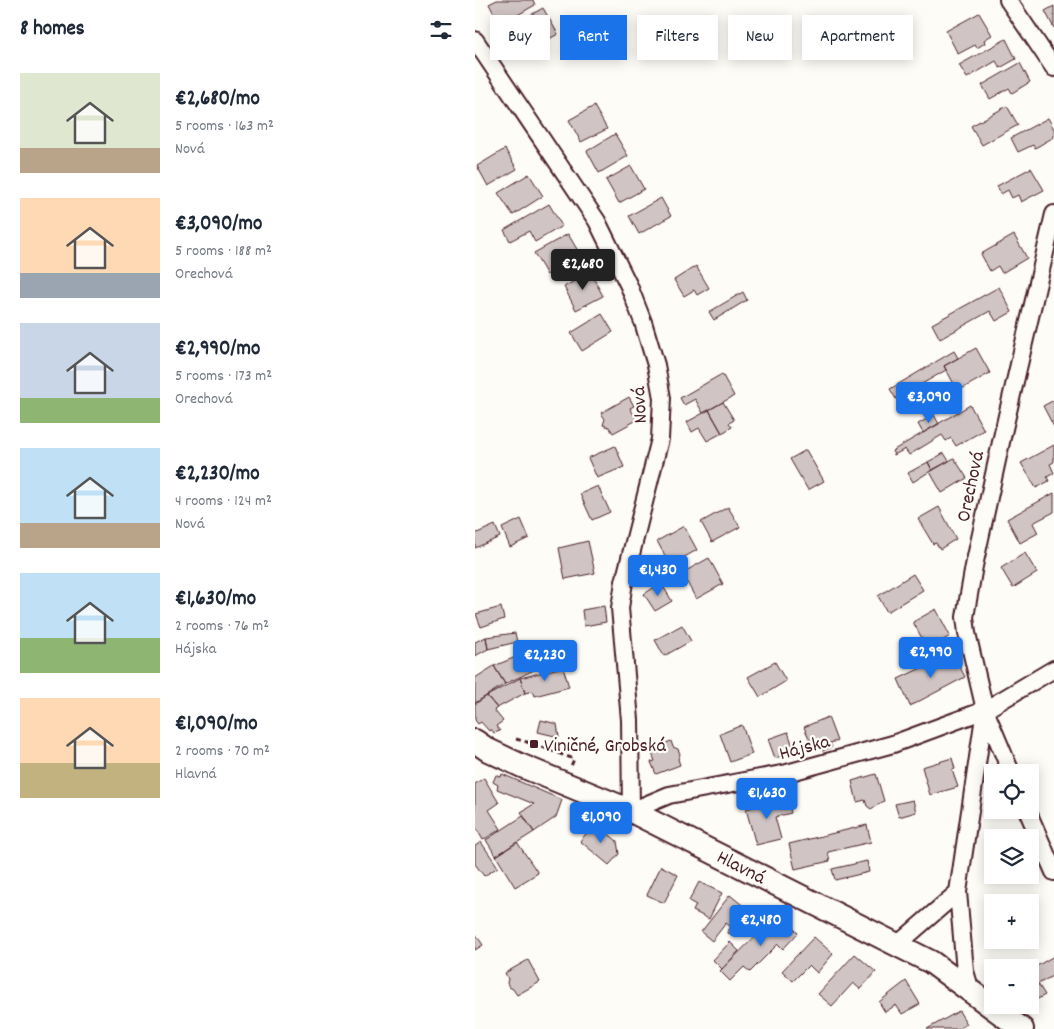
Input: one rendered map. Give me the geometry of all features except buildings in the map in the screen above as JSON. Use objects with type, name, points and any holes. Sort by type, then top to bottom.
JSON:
[{"type":"main road","name":"Hlavná","points":[[475,741],[488,750],[522,766],[631,811],[931,962],[1022,1029]]},
{"type":"street","points":[[1008,0],[1054,68]]},
{"type":"street","name":"Nová","points":[[475,40],[597,221],[632,295],[643,322],[656,365],[662,398],[660,439],[623,582],[620,608],[630,720],[631,811]]},
{"type":"street","name":"Orechová","points":[[1008,764],[985,710],[967,634],[965,617],[967,599],[1003,433],[1054,214]]},
{"type":"street","name":"Hájska","points":[[631,811],[669,795],[787,774],[883,746],[985,710],[1054,669]]},
{"type":"street","name":"Orechová","points":[[971,991],[965,971],[958,892],[985,710]]},
{"type":"street","points":[[1031,819],[1054,872]]},
{"type":"street","points":[[897,945],[958,892]]},
{"type":"place","name":"Viničné, Grobská","points":[[534,744]]}]
